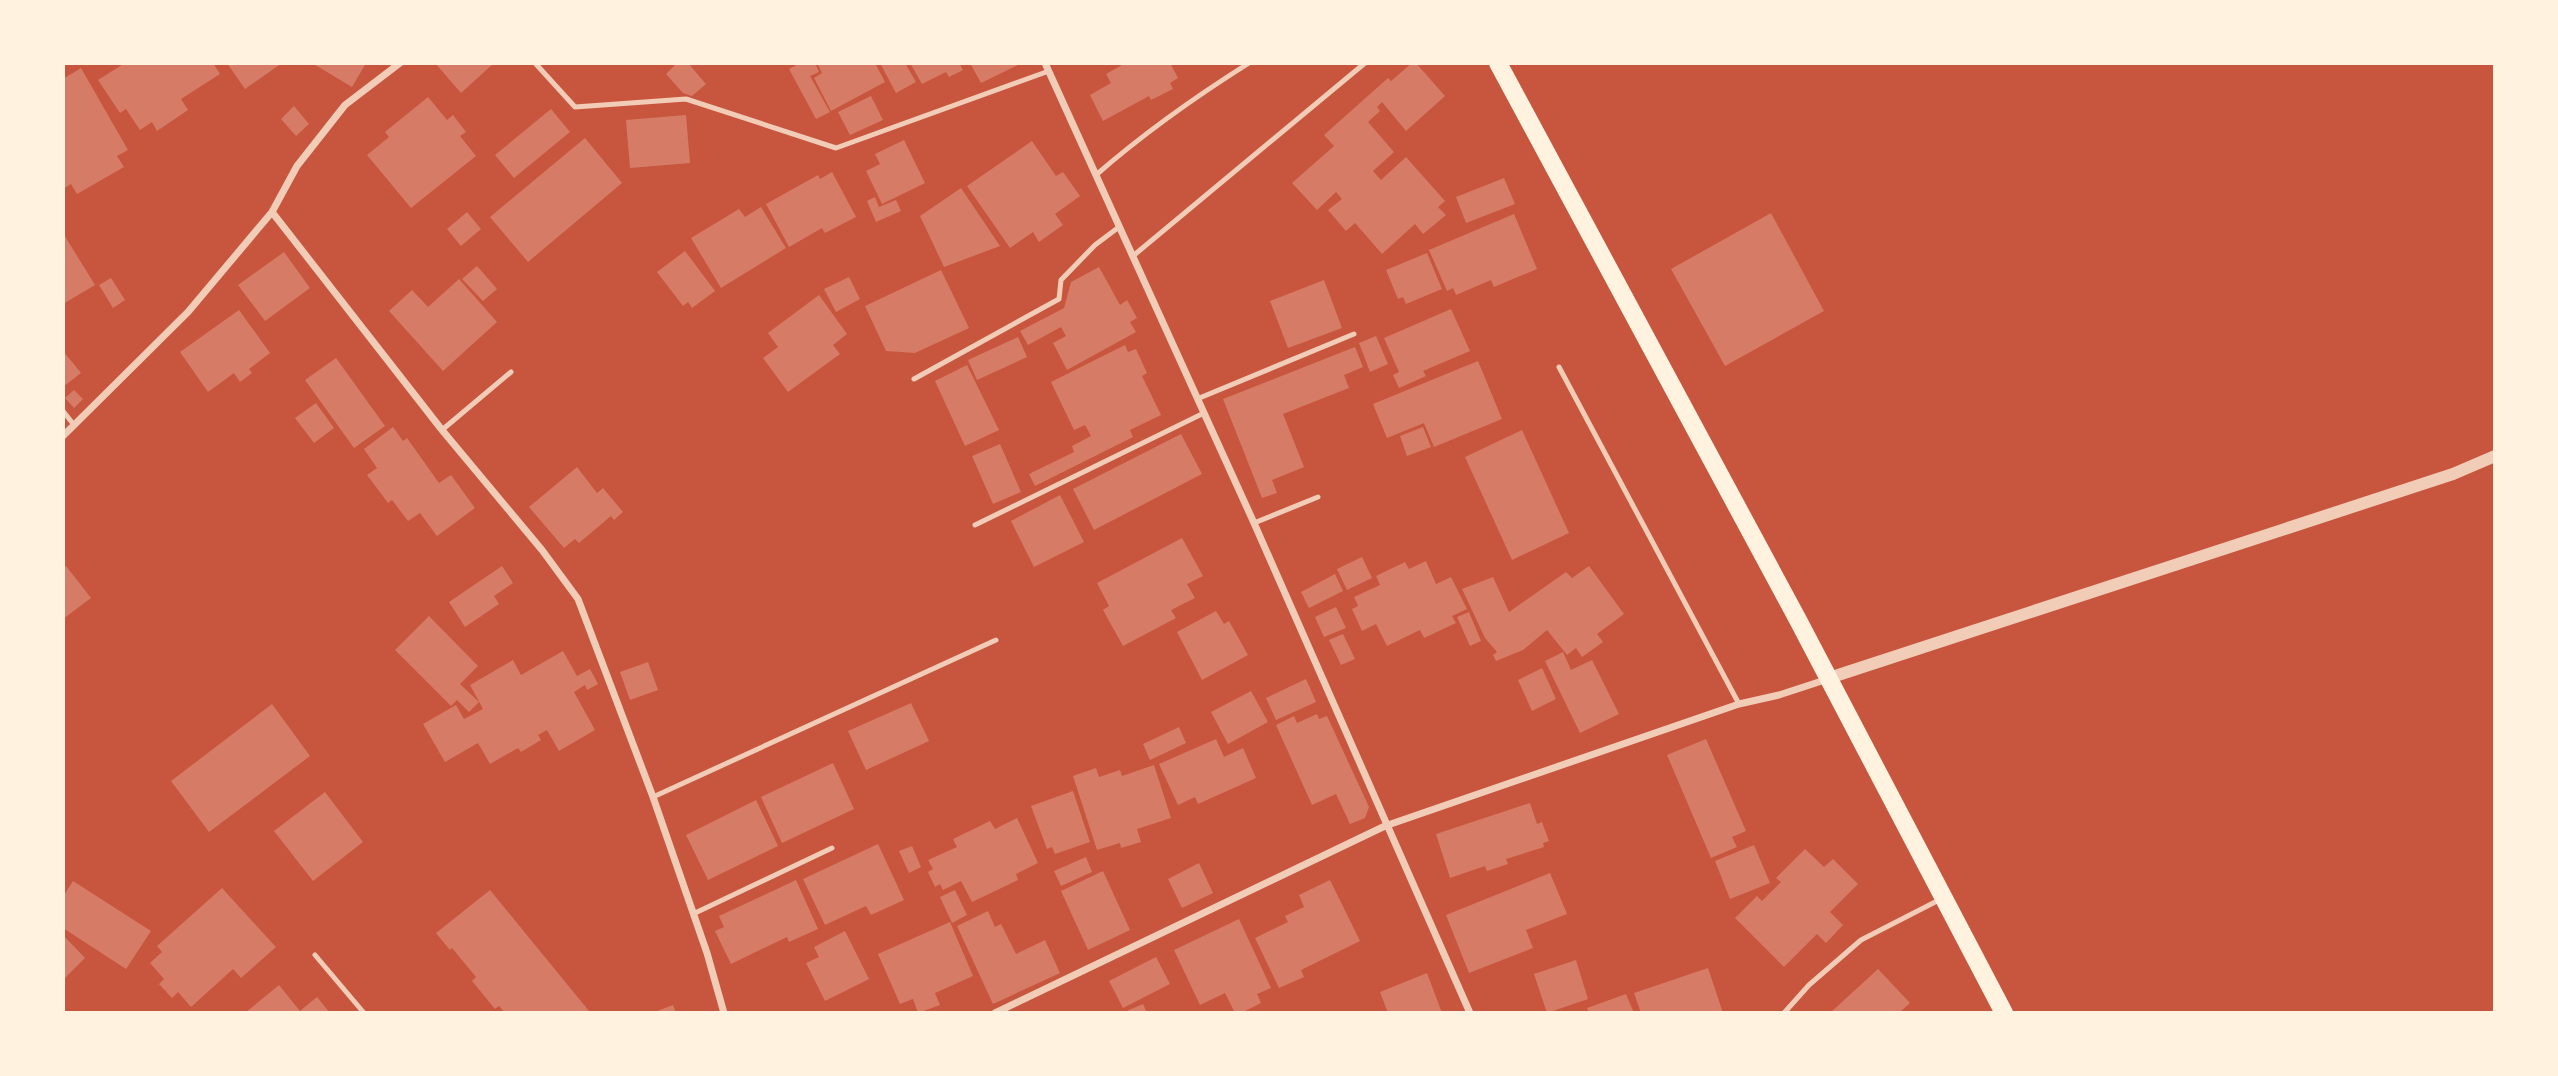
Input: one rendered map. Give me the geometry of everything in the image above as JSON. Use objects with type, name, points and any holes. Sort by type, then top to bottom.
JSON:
[{"type":"main road","points":[[1498,63],[1829,678],[2004,1013]]},
{"type":"street","points":[[63,436],[188,312],[272,212],[297,166],[345,105],[400,63]]},
{"type":"street","points":[[1047,67],[1254,523],[1385,826],[1470,1013]]},
{"type":"street","points":[[272,212],[442,430],[542,550],[578,599],[653,797],[724,1013]]},
{"type":"street","points":[[995,1013],[1385,826],[1739,704],[1779,695],[2453,474],[2495,456]]},
{"type":"lane","points":[[535,63],[575,107],[686,99],[836,148],[1047,67]]},
{"type":"lane","points":[[1096,175],[1136,139],[1187,102],[1249,63]]},
{"type":"lane","points":[[1133,256],[1365,63]]},
{"type":"lane","points":[[914,379],[1059,299],[1062,280],[1096,245],[1119,227]]},
{"type":"lane","points":[[1197,399],[1354,334]]},
{"type":"lane","points":[[1559,367],[1739,704]]},
{"type":"lane","points":[[442,430],[511,372]]},
{"type":"lane","points":[[63,411],[74,425]]},
{"type":"lane","points":[[975,525],[1204,413]]},
{"type":"lane","points":[[1254,523],[1318,497]]},
{"type":"lane","points":[[653,797],[996,640]]},
{"type":"lane","points":[[693,914],[832,848]]},
{"type":"lane","points":[[1784,1013],[1809,985],[1861,940],[1944,898]]},
{"type":"lane","points":[[315,955],[364,1013]]},
{"type":"lane","points":[[1015,1004],[1019,1013]]},
{"type":"building","points":[[125,63],[213,63],[220,74],[181,99],[188,110],[157,131],[152,122],[140,130],[126,109],[120,113],[98,80]]},
{"type":"building","points":[[227,63],[282,63],[245,89]]},
{"type":"building","points":[[312,63],[366,63],[352,87]]},
{"type":"building","points":[[435,63],[494,63],[461,93]]},
{"type":"building","points":[[677,63],[688,63],[706,84],[692,96],[683,93],[666,74]]},
{"type":"building","points":[[800,63],[815,63],[819,72],[810,76],[830,112],[816,119],[789,69]]},
{"type":"building","points":[[817,63],[875,63],[885,82],[831,111],[814,78],[822,73]]},
{"type":"building","points":[[880,63],[905,63],[916,82],[896,93]]},
{"type":"building","points":[[910,63],[959,63],[963,70],[949,77],[946,72],[922,84]]},
{"type":"building","points":[[970,63],[1022,63],[981,83]]},
{"type":"building","points":[[1120,63],[1170,63],[1178,78],[1170,83],[1173,89],[1151,100],[1149,96],[1103,121],[1090,95],[1111,83],[1106,74],[1122,65]]},
{"type":"building","points":[[1412,63],[1416,63],[1445,96],[1406,131],[1382,102],[1377,107],[1380,111],[1368,122],[1394,152],[1373,171],[1381,180],[1406,157],[1445,201],[1438,207],[1446,215],[1423,234],[1415,224],[1382,254],[1355,223],[1346,231],[1328,210],[1342,199],[1336,192],[1317,210],[1292,183],[1334,146],[1324,135],[1388,78],[1391,81]]},
{"type":"building","points":[[81,68],[128,150],[117,156],[124,167],[77,194],[71,184],[63,189],[63,79]]},
{"type":"building","points":[[871,96],[883,120],[850,135],[838,112]]},
{"type":"building","points":[[428,97],[447,120],[453,115],[466,132],[460,136],[476,156],[411,208],[367,155],[389,137],[385,132]]},
{"type":"building","points":[[294,106],[309,124],[296,136],[281,119]]},
{"type":"building","points":[[551,109],[570,132],[514,178],[495,155]]},
{"type":"building","points":[[686,115],[690,163],[630,168],[626,120]]},
{"type":"building","points":[[585,138],[622,183],[528,262],[490,217]]},
{"type":"building","points":[[904,140],[925,183],[882,204],[866,171],[880,164],[875,154]]},
{"type":"building","points":[[1032,141],[1056,176],[1063,172],[1080,196],[1055,214],[1063,225],[1039,242],[1033,232],[1010,248],[967,186]]},
{"type":"building","points":[[832,172],[856,217],[825,233],[822,228],[789,247],[766,204],[818,175],[820,179]]},
{"type":"building","points":[[1504,178],[1515,204],[1466,223],[1456,197]]},
{"type":"building","points":[[961,188],[1000,246],[944,267],[920,216]]},
{"type":"building","points":[[875,197],[879,207],[896,200],[901,211],[876,222],[867,201]]},
{"type":"building","points":[[761,207],[786,248],[721,288],[691,238],[739,209],[745,217]]},
{"type":"building","points":[[467,212],[481,229],[461,246],[447,229]]},
{"type":"building","points":[[1771,213],[1824,311],[1725,366],[1671,269]]},
{"type":"building","points":[[1514,214],[1537,269],[1494,287],[1491,280],[1456,295],[1453,288],[1447,291],[1429,250]]},
{"type":"building","points":[[63,233],[95,285],[63,304]]},
{"type":"building","points":[[685,251],[715,291],[692,308],[688,302],[683,306],[657,272]]},
{"type":"building","points":[[284,252],[310,288],[265,321],[238,285]]},
{"type":"building","points":[[1427,253],[1442,289],[1406,304],[1403,297],[1398,299],[1386,270]]},
{"type":"building","points":[[477,266],[497,289],[483,301],[462,279]]},
{"type":"building","points":[[1099,267],[1120,305],[1127,300],[1137,318],[1130,322],[1136,332],[1067,370],[1053,343],[1066,336],[1061,327],[1028,345],[1020,331],[1064,308],[1071,282]]},
{"type":"building","points":[[941,270],[969,328],[915,353],[886,351],[865,306]]},
{"type":"building","points":[[849,277],[860,299],[836,312],[824,289]]},
{"type":"building","points":[[111,278],[125,300],[113,308],[99,285]]},
{"type":"building","points":[[459,279],[497,322],[443,371],[389,311],[412,290],[428,307]]},
{"type":"building","points":[[1324,280],[1342,328],[1288,348],[1270,301]]},
{"type":"building","points":[[819,295],[847,334],[833,345],[840,354],[788,392],[763,358],[778,347],[768,333]]},
{"type":"building","points":[[1451,309],[1470,351],[1423,371],[1426,376],[1399,388],[1393,375],[1399,372],[1384,338]]},
{"type":"building","points":[[239,310],[270,353],[249,369],[252,373],[240,382],[234,373],[208,392],[180,352]]},
{"type":"building","points":[[1376,336],[1388,364],[1370,372],[1359,343]]},
{"type":"building","points":[[1018,337],[1027,357],[977,380],[968,360]]},
{"type":"building","points":[[1125,345],[1128,352],[1136,349],[1147,373],[1142,376],[1161,415],[1130,430],[1133,437],[1035,486],[1029,474],[1074,452],[1072,446],[1091,436],[1085,425],[1074,430],[1051,382]]},
{"type":"building","points":[[1355,347],[1363,367],[1344,375],[1349,388],[1283,414],[1304,467],[1272,480],[1277,493],[1262,498],[1223,399]]},
{"type":"building","points":[[63,351],[81,373],[63,387]]},
{"type":"building","points":[[336,358],[385,426],[354,448],[305,380]]},
{"type":"building","points":[[1478,361],[1502,419],[1434,447],[1424,423],[1387,438],[1373,404]]},
{"type":"building","points":[[967,365],[999,430],[965,446],[935,381]]},
{"type":"building","points":[[74,390],[83,399],[74,408],[65,398]]},
{"type":"building","points":[[316,403],[334,428],[314,443],[295,418]]},
{"type":"building","points":[[393,427],[403,441],[407,438],[439,483],[451,475],[475,508],[437,536],[420,513],[408,521],[392,500],[388,503],[367,475],[377,468],[364,449]]},
{"type":"building","points":[[1423,427],[1431,447],[1407,456],[1400,436]]},
{"type":"building","points":[[1522,430],[1569,533],[1512,560],[1465,457]]},
{"type":"building","points":[[1181,434],[1202,474],[1094,530],[1073,489]]},
{"type":"building","points":[[1000,444],[1021,492],[993,504],[972,456]]},
{"type":"building","points":[[577,467],[597,493],[603,488],[623,512],[614,520],[611,516],[579,543],[575,539],[564,548],[529,507]]},
{"type":"building","points":[[1060,495],[1084,542],[1034,567],[1011,521]]},
{"type":"building","points":[[1182,538],[1203,576],[1187,584],[1195,598],[1171,610],[1176,618],[1123,646],[1103,610],[1109,606],[1097,583]]},
{"type":"building","points":[[1362,557],[1372,578],[1347,590],[1337,569]]},
{"type":"building","points":[[1426,561],[1436,584],[1451,577],[1467,609],[1452,616],[1456,623],[1424,638],[1420,630],[1387,646],[1376,624],[1362,631],[1352,609],[1358,606],[1354,597],[1380,585],[1376,576],[1405,562],[1409,569]]},
{"type":"building","points":[[66,566],[91,598],[63,619],[63,568]]},
{"type":"building","points":[[502,566],[513,583],[494,596],[499,604],[465,627],[449,602]]},
{"type":"building","points":[[1589,566],[1624,614],[1597,634],[1603,642],[1582,657],[1576,648],[1567,655],[1547,630],[1523,650],[1496,661],[1493,655],[1497,652],[1485,638],[1462,589],[1493,577],[1509,612],[1566,572],[1572,578]]},
{"type":"building","points":[[1335,574],[1343,591],[1309,608],[1301,592]]},
{"type":"building","points":[[1336,607],[1346,628],[1324,637],[1315,617]]},
{"type":"building","points":[[1216,611],[1224,624],[1229,621],[1248,655],[1202,680],[1177,632]]},
{"type":"building","points":[[1469,612],[1481,641],[1470,646],[1457,617]]},
{"type":"building","points":[[429,616],[478,666],[460,684],[479,702],[469,712],[457,700],[451,706],[395,650]]},
{"type":"building","points":[[1343,634],[1355,659],[1341,665],[1329,640]]},
{"type":"building","points":[[563,651],[577,676],[590,669],[598,684],[587,690],[585,685],[574,692],[595,730],[559,751],[547,730],[538,735],[541,740],[521,752],[518,748],[490,764],[478,743],[445,762],[423,724],[456,705],[464,719],[483,709],[470,685],[513,660],[521,675]]},
{"type":"building","points":[[1563,652],[1571,670],[1592,660],[1619,714],[1580,733],[1545,661]]},
{"type":"building","points":[[648,662],[658,690],[630,700],[620,672]]},
{"type":"building","points":[[1542,668],[1556,699],[1532,711],[1518,680]]},
{"type":"building","points":[[1306,679],[1316,702],[1276,720],[1266,698]]},
{"type":"building","points":[[1251,691],[1268,722],[1228,744],[1211,712]]},
{"type":"building","points":[[911,703],[929,741],[866,770],[848,731]]},
{"type":"building","points":[[272,704],[310,756],[209,832],[171,781]]},
{"type":"building","points":[[1317,714],[1319,719],[1327,716],[1369,807],[1365,818],[1350,824],[1336,794],[1312,805],[1276,725],[1294,716],[1297,723]]},
{"type":"building","points":[[1179,727],[1186,743],[1150,760],[1143,744]]},
{"type":"building","points":[[1216,739],[1224,757],[1243,748],[1256,778],[1198,804],[1195,797],[1178,805],[1159,764]]},
{"type":"building","points":[[1706,739],[1746,831],[1732,837],[1737,847],[1711,858],[1667,755]]},
{"type":"building","points":[[833,763],[854,809],[782,843],[761,797]]},
{"type":"building","points":[[1154,765],[1171,818],[1137,829],[1141,842],[1121,848],[1120,843],[1097,850],[1073,776],[1096,768],[1099,777],[1120,770],[1122,776]]},
{"type":"building","points":[[1073,791],[1090,842],[1055,854],[1052,847],[1047,849],[1031,806]]},
{"type":"building","points":[[325,792],[363,842],[313,881],[274,831]]},
{"type":"building","points":[[756,800],[778,846],[708,880],[686,835]]},
{"type":"building","points":[[1530,803],[1537,824],[1542,822],[1549,841],[1543,843],[1544,847],[1506,859],[1508,864],[1487,871],[1485,866],[1450,878],[1436,834]]},
{"type":"building","points":[[1017,818],[1038,863],[1016,874],[1018,880],[972,902],[961,881],[943,890],[940,884],[935,887],[928,872],[933,869],[928,860],[957,847],[953,839],[990,821],[995,829]]},
{"type":"building","points":[[878,844],[904,900],[871,915],[866,906],[825,925],[803,879]]},
{"type":"building","points":[[1754,845],[1770,883],[1730,899],[1715,861]]},
{"type":"building","points":[[912,846],[921,867],[909,873],[899,851]]},
{"type":"building","points":[[1805,849],[1824,867],[1833,859],[1858,884],[1830,912],[1843,925],[1826,943],[1817,934],[1784,967],[1735,918],[1757,896],[1762,901],[1781,882],[1776,878]]},
{"type":"building","points":[[1086,857],[1092,872],[1061,886],[1054,871]]},
{"type":"building","points":[[1199,863],[1213,893],[1182,908],[1168,879]]},
{"type":"building","points":[[1103,871],[1130,930],[1088,950],[1061,891]]},
{"type":"building","points":[[1550,873],[1567,914],[1526,930],[1533,948],[1469,973],[1446,915]]},
{"type":"building","points":[[796,880],[818,929],[789,942],[787,937],[731,964],[715,931],[724,927],[719,916]]},
{"type":"building","points":[[1330,880],[1360,941],[1301,970],[1304,977],[1279,988],[1255,938],[1288,922],[1285,916],[1304,907],[1299,895]]},
{"type":"building","points":[[73,881],[151,931],[126,969],[63,928],[63,897]]},
{"type":"building","points":[[222,888],[276,947],[241,978],[233,969],[191,1007],[178,992],[172,998],[159,984],[164,979],[150,963],[162,952],[157,946]]},
{"type":"building","points":[[490,890],[589,1011],[587,1013],[505,1013],[499,1006],[495,1009],[472,981],[476,977],[436,933]]},
{"type":"building","points":[[955,890],[967,915],[952,923],[940,897]]},
{"type":"building","points":[[988,911],[995,927],[1001,924],[1016,954],[1045,940],[1060,973],[993,1004],[957,926]]},
{"type":"building","points":[[1239,919],[1271,988],[1257,994],[1261,1003],[1241,1013],[1235,1013],[1225,993],[1200,1005],[1174,950]]},
{"type":"building","points":[[950,922],[973,976],[935,993],[940,1005],[918,1013],[913,999],[900,1004],[878,954]]},
{"type":"building","points":[[845,931],[869,979],[825,1001],[806,963],[819,957],[814,947]]},
{"type":"building","points":[[63,935],[85,958],[63,980]]},
{"type":"building","points":[[1156,957],[1170,984],[1123,1008],[1109,981]]},
{"type":"building","points":[[1576,960],[1588,999],[1547,1013],[1534,974]]},
{"type":"building","points":[[1708,968],[1723,1013],[1641,1013],[1634,993]]},
{"type":"building","points":[[1878,969],[1910,1003],[1899,1013],[1830,1013]]},
{"type":"building","points":[[1427,973],[1442,1013],[1388,1013],[1380,992]]},
{"type":"building","points":[[279,985],[300,1011],[317,997],[330,1013],[245,1013]]},
{"type":"building","points":[[1626,994],[1634,1013],[1589,1013],[1587,1008]]},
{"type":"building","points":[[1143,1004],[1147,1013],[1122,1013]]},
{"type":"building","points":[[673,1005],[676,1013],[652,1013]]}]
